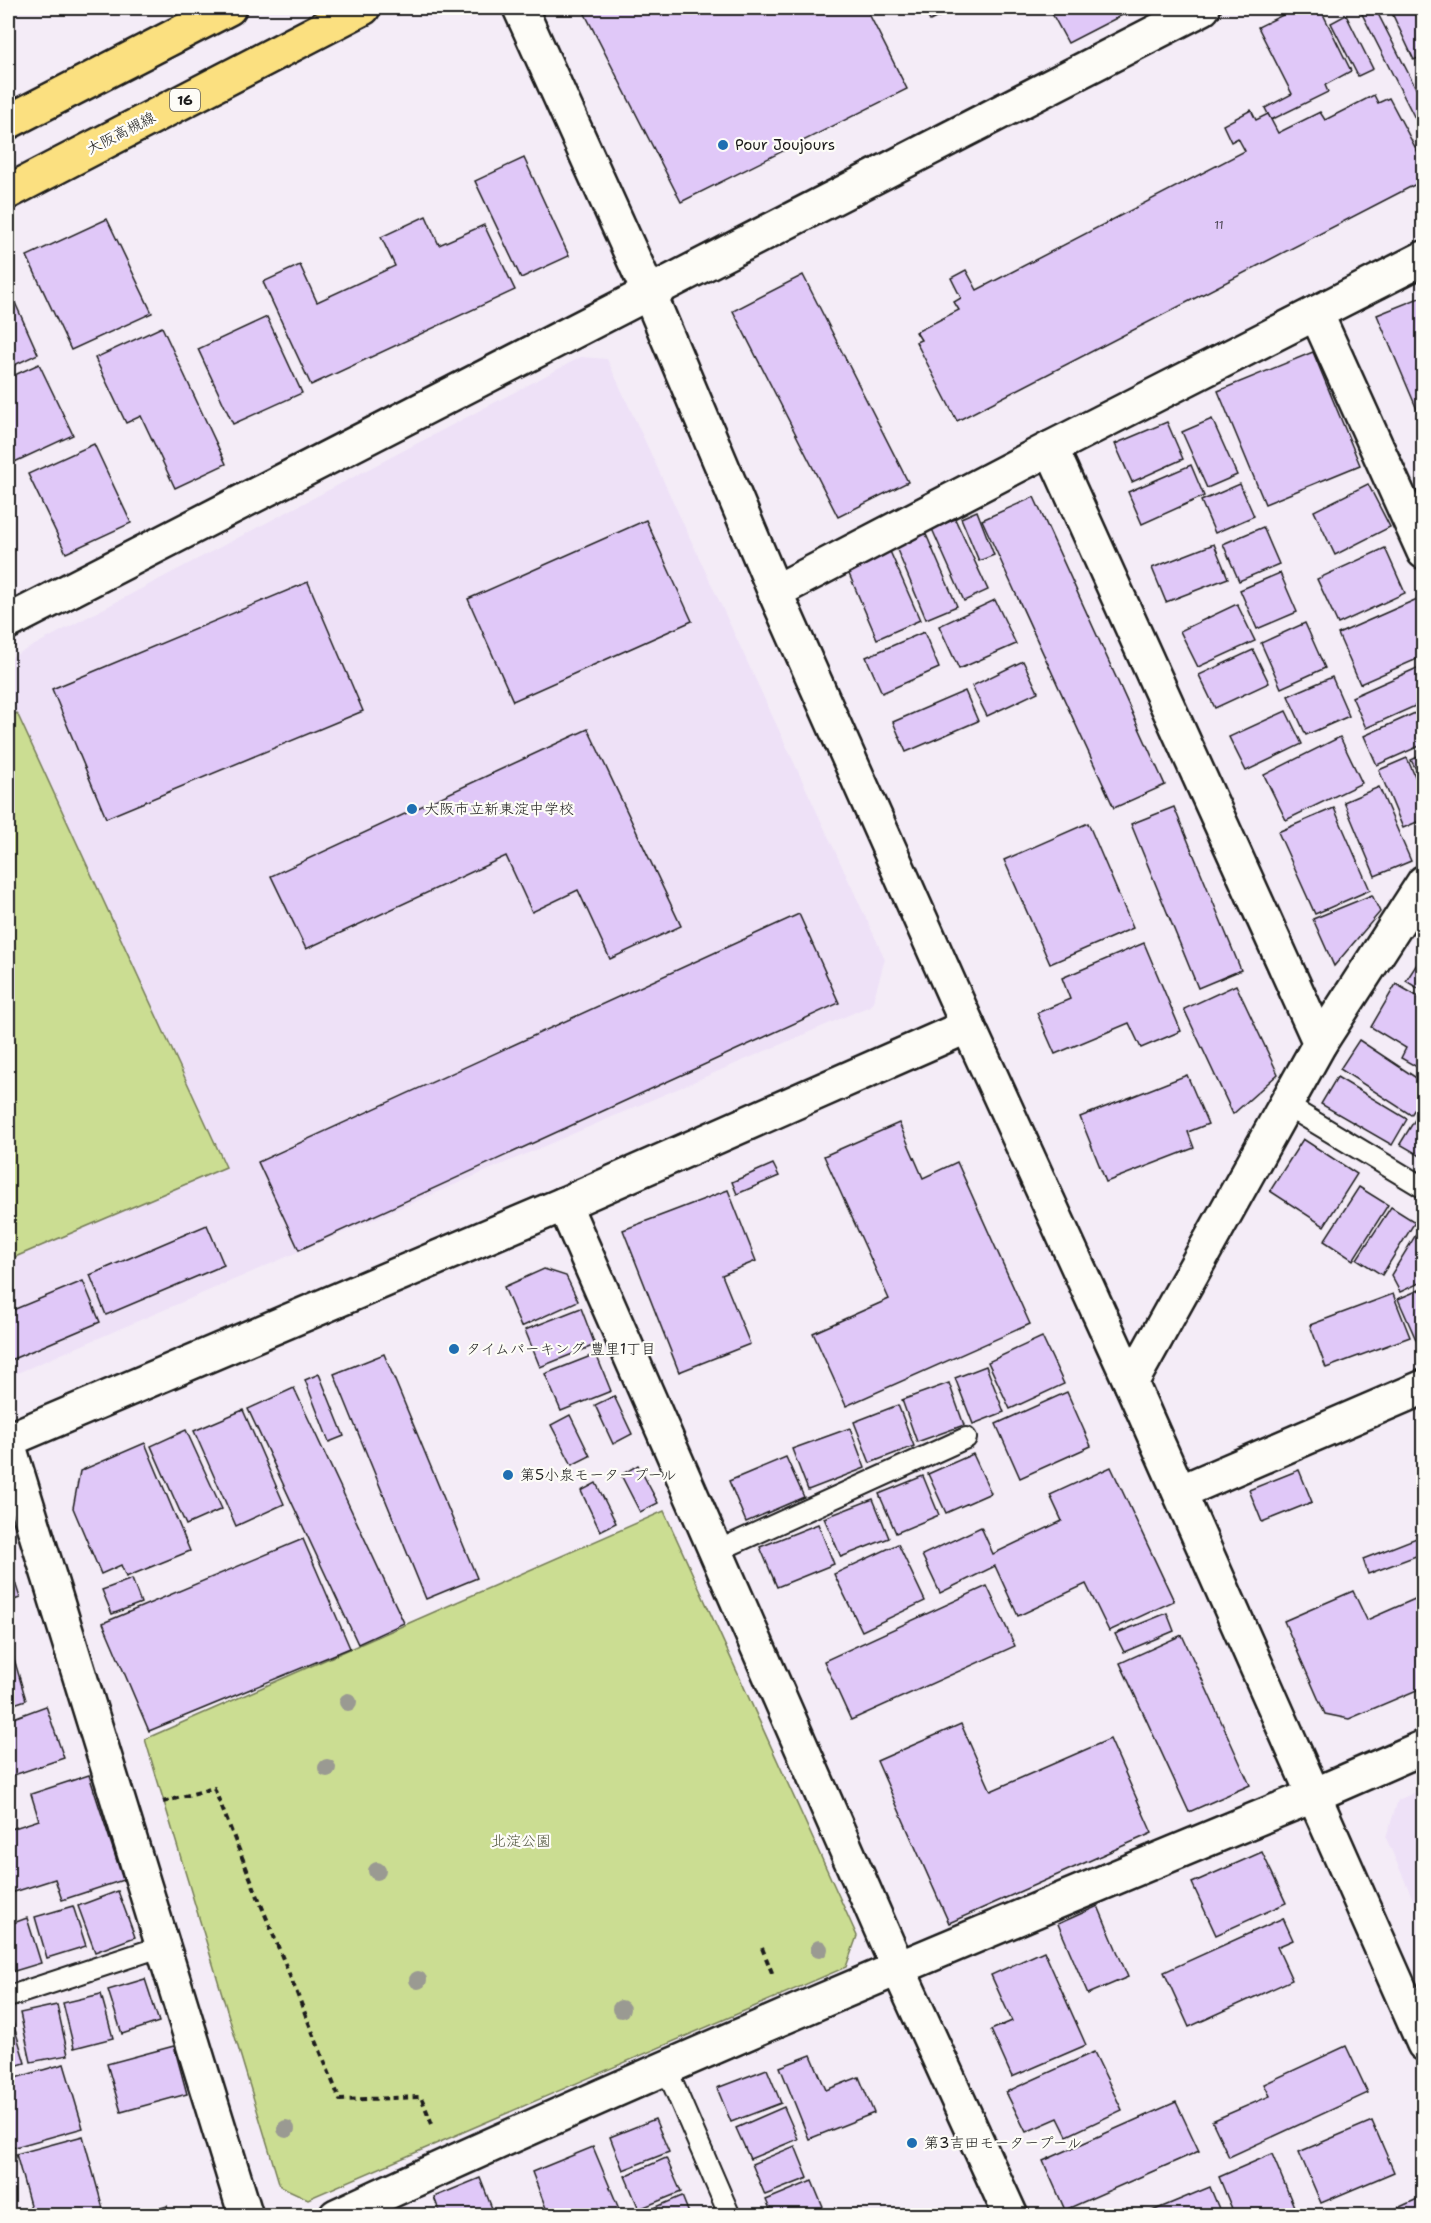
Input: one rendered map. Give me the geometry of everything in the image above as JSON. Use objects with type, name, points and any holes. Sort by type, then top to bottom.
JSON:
[{"type":"main road","points":[[8,122],[229,8]]},
{"type":"main road","name":"大阪高槻線","points":[[8,192],[363,8]]},
{"type":"street","points":[[520,8],[649,293],[775,592],[968,1026],[1180,1492],[1312,1796],[1424,2044]]},
{"type":"street","points":[[8,622],[1203,8]]},
{"type":"street","points":[[775,592],[1424,258]]},
{"type":"street","points":[[1316,313],[1424,552]]},
{"type":"street","points":[[1051,448],[1320,1043]]},
{"type":"street","points":[[1131,1383],[1320,1043],[1424,882]]},
{"type":"street","points":[[246,2216],[8,1442],[564,1204],[968,1026]]},
{"type":"street","points":[[564,1204],[898,1968],[1011,2216]]},
{"type":"street","points":[[1180,1492],[1424,1387]]},
{"type":"street","points":[[336,2216],[449,2163],[666,2068],[1424,1747]]},
{"type":"lane","points":[[1286,1104],[1424,1188]]},
{"type":"lane","points":[[717,1551],[966,1438]]},
{"type":"lane","points":[[8,1997],[163,1946]]},
{"type":"lane","points":[[666,2068],[730,2216]]},
{"type":"path","points":[[122,1813],[214,1788],[340,2100],[421,2097],[449,2163]]},
{"type":"shaded area","name":"大阪市立新東淀中学校","points":[[581,357],[607,359],[885,959],[872,1005],[8,1377],[8,659]]},
{"type":"shaded area","points":[[1423,1789],[1423,1922],[1386,1838],[1398,1800]]},
{"type":"green space","points":[[17,713],[226,1167],[8,1260],[8,718]]},
{"type":"green space","name":"北淀公園","points":[[664,1511],[857,1936],[846,1967],[308,2199],[280,2186],[145,1739]]},
{"type":"building","name":"Pour Joujours","points":[[582,8],[866,8],[907,89],[681,202]]},
{"type":"building","points":[[923,8],[956,8],[930,21]]},
{"type":"building","points":[[1049,8],[1136,8],[1068,43]]},
{"type":"building","points":[[1297,8],[1320,8],[1351,71],[1325,85],[1328,92],[1271,120],[1265,108],[1292,94],[1258,27]]},
{"type":"building","points":[[1359,8],[1375,8],[1424,104],[1424,136]]},
{"type":"building","points":[[1397,8],[1424,8],[1424,55],[1414,60],[1391,11]]},
{"type":"building","points":[[1346,15],[1373,69],[1358,76],[1331,23]]},
{"type":"building","points":[[1374,95],[1378,103],[1389,98],[1424,164],[1424,180],[957,421],[916,342],[921,340],[916,332],[959,310],[954,302],[961,298],[951,278],[966,270],[977,290],[1245,151],[1238,138],[1231,142],[1223,125],[1251,110],[1256,120],[1268,114],[1278,133],[1320,112],[1325,120]]},
{"type":"building","points":[[524,158],[569,256],[521,278],[475,181]]},
{"type":"building","points":[[426,216],[439,245],[484,225],[515,290],[311,385],[263,282],[300,265],[317,302],[395,266],[381,237]]},
{"type":"building","points":[[107,219],[152,313],[71,350],[27,256]]},
{"type":"building","points":[[803,275],[908,482],[838,517],[733,311]]},
{"type":"building","points":[[8,287],[38,354],[8,368]]},
{"type":"building","points":[[1424,296],[1424,426],[1377,315]]},
{"type":"building","points":[[267,317],[302,393],[233,424],[198,349]]},
{"type":"building","points":[[162,327],[226,464],[175,488],[141,416],[126,423],[95,358]]},
{"type":"building","points":[[1313,352],[1360,465],[1265,504],[1218,391]]},
{"type":"building","points":[[39,364],[73,435],[8,465],[8,378]]},
{"type":"building","points":[[1212,419],[1237,475],[1207,488],[1182,432]]},
{"type":"building","points":[[1167,422],[1183,459],[1132,482],[1115,444]]},
{"type":"building","points":[[94,444],[131,523],[66,553],[28,474]]},
{"type":"building","points":[[1191,465],[1204,496],[1142,524],[1128,492]]},
{"type":"building","points":[[1240,484],[1254,516],[1215,533],[1201,501]]},
{"type":"building","points":[[1368,484],[1390,527],[1335,555],[1314,511]]},
{"type":"building","points":[[1034,497],[1165,785],[1114,808],[982,520]]},
{"type":"building","points":[[977,511],[994,555],[979,561],[961,518]]},
{"type":"building","points":[[955,519],[988,590],[964,601],[932,529]]},
{"type":"building","points":[[646,520],[692,621],[513,701],[468,599]]},
{"type":"building","points":[[1263,527],[1279,564],[1239,581],[1223,544]]},
{"type":"building","points":[[925,532],[957,606],[926,619],[895,545]]},
{"type":"building","points":[[1214,544],[1228,578],[1166,602],[1152,568]]},
{"type":"building","points":[[1385,548],[1405,593],[1338,624],[1317,579]]},
{"type":"building","points":[[889,549],[920,620],[877,639],[846,567]]},
{"type":"building","points":[[1280,573],[1297,612],[1257,629],[1240,590]]},
{"type":"building","points":[[308,582],[363,711],[106,818],[52,689]]},
{"type":"building","points":[[1424,596],[1424,628],[1418,631],[1424,644],[1424,656],[1360,684],[1338,634]]},
{"type":"building","points":[[995,600],[1016,644],[959,669],[939,626]]},
{"type":"building","points":[[1237,604],[1255,641],[1198,667],[1180,631]]},
{"type":"building","points":[[1305,623],[1325,668],[1281,688],[1261,643]]},
{"type":"building","points":[[924,632],[939,668],[882,693],[866,657]]},
{"type":"building","points":[[1253,650],[1269,683],[1215,708],[1199,675]]},
{"type":"building","points":[[1023,661],[1038,692],[987,716],[972,686]]},
{"type":"building","points":[[1424,665],[1424,702],[1366,728],[1352,697]]},
{"type":"building","points":[[1332,677],[1349,716],[1306,735],[1288,696]]},
{"type":"building","points":[[965,691],[978,721],[906,752],[893,722]]},
{"type":"building","points":[[1424,709],[1424,744],[1377,765],[1364,736]]},
{"type":"building","points":[[1286,711],[1302,744],[1246,771],[1229,737]]},
{"type":"building","points":[[588,729],[681,926],[610,959],[578,890],[532,912],[506,856],[306,949],[271,876]]},
{"type":"building","points":[[1340,737],[1362,783],[1286,820],[1264,775]]},
{"type":"building","points":[[1424,754],[1424,784],[1411,760]]},
{"type":"building","points":[[1407,758],[1424,797],[1424,819],[1403,828],[1379,770]]},
{"type":"building","points":[[1379,787],[1411,861],[1375,876],[1344,802]]},
{"type":"building","points":[[1174,807],[1241,970],[1198,988],[1131,824]]},
{"type":"building","points":[[1334,808],[1370,890],[1315,914],[1278,832]]},
{"type":"building","points":[[1088,823],[1133,928],[1050,964],[1004,860]]},
{"type":"building","points":[[1372,895],[1380,912],[1334,966],[1313,919]]},
{"type":"building","points":[[799,914],[839,1003],[299,1250],[258,1162]]},
{"type":"building","points":[[1144,943],[1181,1031],[1141,1048],[1129,1023],[1055,1054],[1037,1013],[1070,999],[1062,978]]},
{"type":"building","points":[[1424,953],[1424,992],[1406,981]]},
{"type":"building","points":[[1396,984],[1424,1000],[1424,1071],[1401,1058],[1406,1048],[1371,1027]]},
{"type":"building","points":[[1236,985],[1278,1074],[1233,1114],[1184,1009]]},
{"type":"building","points":[[1359,1040],[1424,1083],[1424,1095],[1411,1115],[1340,1069]]},
{"type":"building","points":[[1187,1075],[1208,1124],[1188,1132],[1194,1148],[1106,1182],[1080,1117]]},
{"type":"building","points":[[1337,1077],[1407,1119],[1392,1145],[1321,1104]]},
{"type":"building","points":[[1424,1105],[1424,1158],[1400,1144]]},
{"type":"building","points":[[899,1123],[923,1178],[957,1162],[1030,1324],[846,1406],[813,1333],[889,1299],[824,1156]]},
{"type":"building","points":[[1303,1139],[1357,1174],[1324,1226],[1270,1191]]},
{"type":"building","points":[[773,1164],[779,1176],[737,1194],[732,1182]]},
{"type":"building","points":[[1359,1187],[1388,1205],[1353,1260],[1324,1241]]},
{"type":"building","points":[[728,1190],[756,1261],[722,1275],[750,1344],[679,1372],[623,1230]]},
{"type":"building","points":[[1391,1207],[1415,1222],[1382,1275],[1357,1259]]},
{"type":"building","points":[[207,1225],[224,1265],[106,1315],[90,1275]]},
{"type":"building","points":[[1424,1226],[1424,1281],[1400,1292],[1391,1275],[1420,1228]]},
{"type":"building","points":[[544,1269],[566,1276],[578,1301],[521,1327],[504,1287]]},
{"type":"building","points":[[83,1281],[100,1322],[8,1361],[8,1312]]},
{"type":"building","points":[[1424,1288],[1424,1342],[1418,1344],[1398,1299]]},
{"type":"building","points":[[1393,1294],[1410,1337],[1326,1368],[1310,1325]]},
{"type":"building","points":[[581,1308],[595,1345],[540,1367],[525,1330]]},
{"type":"building","points":[[1042,1337],[1064,1384],[1010,1409],[988,1362]]},
{"type":"building","points":[[384,1354],[477,1578],[426,1599],[334,1374]]},
{"type":"building","points":[[596,1354],[611,1391],[561,1411],[545,1374]]},
{"type":"building","points":[[986,1366],[1004,1412],[973,1424],[955,1378]]},
{"type":"building","points":[[319,1374],[344,1436],[329,1442],[305,1380]]},
{"type":"building","points":[[949,1383],[964,1425],[917,1442],[902,1400]]},
{"type":"building","points":[[294,1388],[404,1623],[358,1644],[248,1409]]},
{"type":"building","points":[[1067,1392],[1091,1446],[1020,1478],[996,1424]]},
{"type":"building","points":[[614,1396],[632,1434],[613,1444],[595,1405]]},
{"type":"building","points":[[898,1405],[914,1446],[870,1463],[854,1422]]},
{"type":"building","points":[[243,1410],[284,1504],[236,1526],[194,1431]]},
{"type":"building","points":[[570,1415],[590,1456],[572,1465],[551,1425]]},
{"type":"building","points":[[850,1428],[865,1468],[808,1490],[792,1449]]},
{"type":"building","points":[[186,1430],[222,1509],[186,1525],[151,1446]]},
{"type":"building","points":[[145,1443],[190,1551],[126,1577],[121,1565],[101,1574],[73,1508],[80,1471]]},
{"type":"building","points":[[973,1454],[991,1493],[946,1513],[928,1474]]},
{"type":"building","points":[[786,1457],[804,1497],[746,1522],[729,1481]]},
{"type":"building","points":[[638,1465],[658,1503],[640,1512],[621,1475]]},
{"type":"building","points":[[1111,1467],[1174,1601],[1109,1631],[1086,1584],[1018,1616],[995,1566],[940,1593],[922,1555],[981,1527],[993,1554],[1062,1521],[1050,1495]]},
{"type":"building","points":[[1299,1470],[1312,1502],[1262,1522],[1249,1490]]},
{"type":"building","points":[[923,1476],[939,1515],[896,1533],[879,1494]]},
{"type":"building","points":[[596,1483],[616,1523],[600,1531],[581,1491]]},
{"type":"building","points":[[873,1499],[889,1538],[841,1557],[824,1518]]},
{"type":"building","points":[[818,1524],[834,1564],[777,1587],[760,1547]]},
{"type":"building","points":[[1424,1535],[1424,1553],[1368,1574],[1363,1559]]},
{"type":"building","points":[[303,1539],[350,1648],[149,1731],[103,1623]]},
{"type":"building","points":[[898,1544],[925,1601],[862,1631],[834,1574]]},
{"type":"building","points":[[8,1560],[20,1598],[8,1602]]},
{"type":"building","points":[[132,1579],[141,1603],[112,1614],[102,1590]]},
{"type":"building","points":[[987,1586],[1015,1646],[851,1720],[824,1661]]},
{"type":"building","points":[[1353,1591],[1367,1620],[1424,1595],[1424,1687],[1349,1719],[1325,1714],[1284,1621]]},
{"type":"building","points":[[1167,1613],[1174,1631],[1124,1652],[1115,1634]]},
{"type":"building","points":[[1182,1635],[1250,1785],[1189,1812],[1120,1663]]},
{"type":"building","points":[[8,1638],[26,1700],[8,1706]]},
{"type":"building","points":[[46,1706],[64,1758],[8,1777],[8,1720]]},
{"type":"building","points":[[961,1724],[991,1791],[1110,1739],[1152,1833],[949,1923],[877,1761]]},
{"type":"building","points":[[89,1775],[123,1880],[62,1900],[55,1879],[8,1894],[8,1830],[39,1820],[31,1794]]},
{"type":"building","points":[[1262,1852],[1286,1903],[1216,1935],[1192,1883]]},
{"type":"building","points":[[118,1891],[135,1937],[95,1952],[78,1906]]},
{"type":"building","points":[[73,1906],[86,1946],[47,1958],[35,1917]]},
{"type":"building","points":[[1098,1906],[1128,1977],[1088,1994],[1058,1924]]},
{"type":"building","points":[[27,1918],[41,1963],[8,1973],[8,1925]]},
{"type":"building","points":[[1283,1918],[1293,1940],[1277,1947],[1292,1980],[1189,2027],[1164,1972]]},
{"type":"building","points":[[1044,1951],[1086,2045],[1012,2077],[991,2030],[1012,2021],[991,1975]]},
{"type":"building","points":[[145,1979],[159,2022],[122,2034],[108,1990]]},
{"type":"building","points":[[101,1994],[113,2038],[74,2048],[63,2003]]},
{"type":"building","points":[[57,2005],[68,2055],[31,2062],[20,2013]]},
{"type":"building","points":[[11,2016],[25,2063],[8,2068],[8,2017]]},
{"type":"building","points":[[174,2046],[187,2094],[121,2112],[107,2064]]},
{"type":"building","points":[[1346,2046],[1368,2093],[1229,2157],[1212,2121],[1270,2096],[1264,2084]]},
{"type":"building","points":[[1094,2052],[1122,2110],[1067,2136],[1058,2118],[1026,2132],[1006,2092]]},
{"type":"building","points":[[811,2055],[826,2090],[859,2077],[874,2113],[809,2139],[780,2067]]},
{"type":"building","points":[[64,2064],[83,2128],[8,2149],[8,2080]]},
{"type":"building","points":[[767,2069],[781,2103],[731,2122],[717,2088]]},
{"type":"building","points":[[1176,2102],[1199,2151],[1065,2210],[1043,2161]]},
{"type":"building","points":[[784,2107],[798,2139],[750,2159],[736,2128]]},
{"type":"building","points":[[655,2119],[669,2152],[623,2170],[610,2137]]},
{"type":"building","points":[[1372,2121],[1394,2172],[1321,2203],[1299,2152]]},
{"type":"building","points":[[83,2136],[105,2216],[33,2216],[16,2154]]},
{"type":"building","points":[[795,2146],[808,2178],[765,2195],[752,2164]]},
{"type":"building","points":[[593,2147],[622,2216],[549,2216],[532,2172]]},
{"type":"building","points":[[1272,2154],[1298,2216],[1235,2216],[1219,2177]]},
{"type":"building","points":[[666,2158],[681,2192],[639,2209],[625,2176]]},
{"type":"building","points":[[480,2178],[495,2216],[441,2216],[434,2197]]},
{"type":"building","points":[[812,2181],[824,2210],[812,2216],[773,2216],[766,2200]]},
{"type":"building","points":[[1210,2187],[1222,2216],[1152,2216],[1150,2212]]},
{"type":"building","points":[[682,2196],[690,2216],[640,2216],[640,2214]]},
{"type":"building","points":[[1424,2196],[1424,2216],[1393,2216],[1391,2211]]},
{"type":"building","points":[[167,2206],[170,2216],[137,2216]]},
{"type":"place","name":"Pour Joujours","points":[[723,145]]},
{"type":"place","name":"大阪市立新東淀中学校","points":[[412,809]]},
{"type":"place","name":"タイムパーキング 豊里1丁目","points":[[454,1349]]},
{"type":"place","name":"第5小泉モータープール","points":[[508,1475]]},
{"type":"place","name":"第3吉田モータープール","points":[[912,2143]]}]
